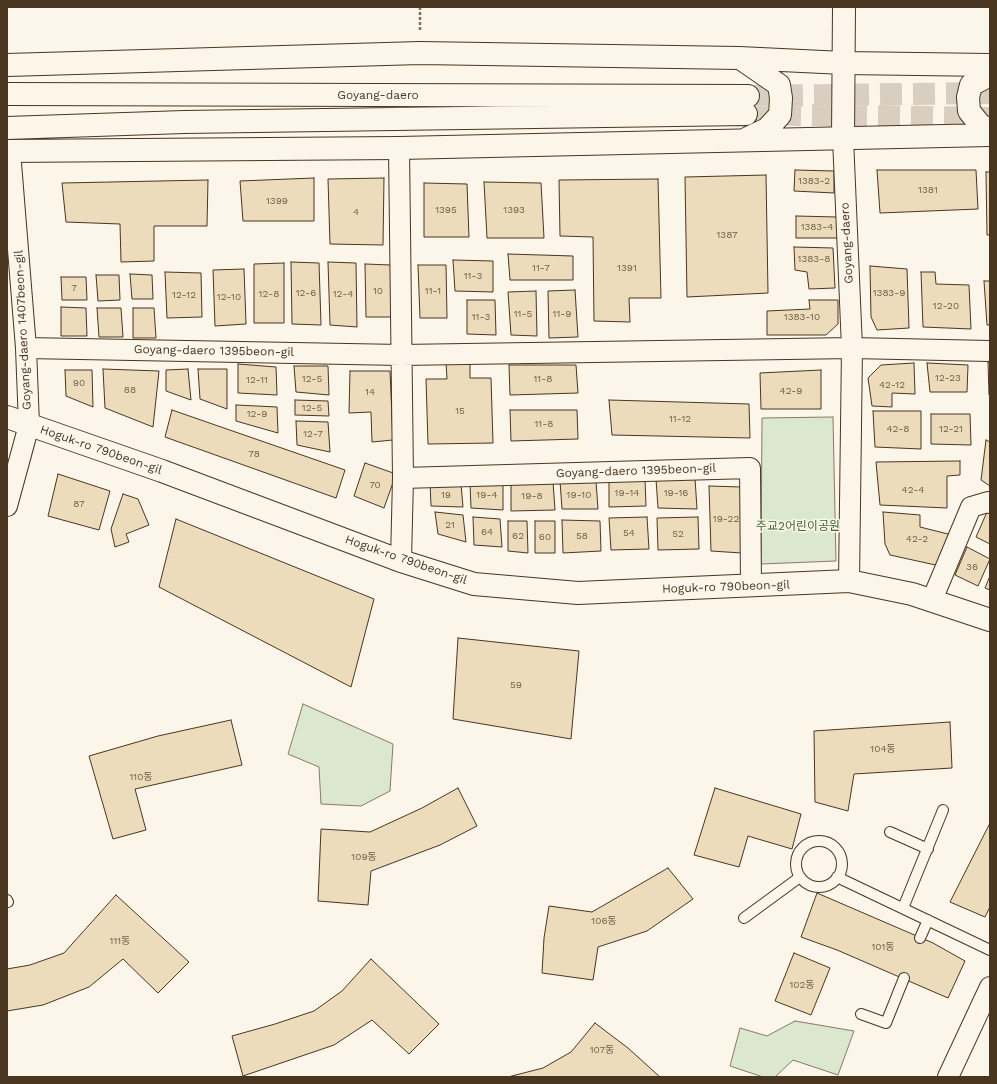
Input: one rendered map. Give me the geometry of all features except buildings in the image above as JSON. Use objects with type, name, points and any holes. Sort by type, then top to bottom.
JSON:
[{"type":"main road","points":[[843,138],[844,7]]},
{"type":"main road","points":[[7,65],[420,53],[739,58],[844,63],[990,65]]},
{"type":"main road","points":[[739,58],[779,85],[781,98],[780,115],[767,130],[743,140]]},
{"type":"main road","points":[[990,75],[971,85],[968,97],[969,111],[981,126],[990,129]]},
{"type":"main road","name":"Goyang-daero","points":[[7,94],[747,105],[7,128]]},
{"type":"main road","points":[[9,151],[399,148],[990,135]]},
{"type":"main road","name":"Hoguk-ro 790beon-gil","points":[[7,417],[162,471],[401,561],[474,584],[578,593],[849,581],[912,594],[990,620]]},
{"type":"street","name":"Goyang-daero","points":[[843,138],[852,348]]},
{"type":"street","points":[[399,148],[403,478],[401,561]]},
{"type":"street","name":"Goyang-daero 1407beon-gil","points":[[7,506],[29,425],[26,348],[9,151]]},
{"type":"street","name":"Goyang-daero 1395beon-gil","points":[[26,348],[401,354],[852,348],[990,351]]},
{"type":"street","points":[[849,581],[852,348]]},
{"type":"street","name":"Goyang-daero 1395beon-gil","points":[[403,478],[750,468],[750,585]]},
{"type":"street","points":[[932,600],[971,508],[988,502],[990,503]]},
{"type":"street","points":[[948,1077],[990,987]]},
{"type":"lane","points":[[903,908],[943,810]]},
{"type":"lane","points":[[890,832],[928,849]]},
{"type":"lane","points":[[822,841],[829,843],[840,854],[841,870],[837,877],[826,886],[812,886],[800,877],[796,864],[801,849],[807,844],[822,841]]},
{"type":"lane","points":[[744,918],[800,877]]},
{"type":"lane","points":[[837,877],[990,950]]},
{"type":"lane","points":[[920,938],[928,920]]},
{"type":"lane","points":[[861,1014],[886,1023],[904,978]]},
{"type":"green space","name":"주교2어린이공원","points":[[833,417],[836,561],[761,564],[762,418]]},
{"type":"green space","points":[[303,704],[393,744],[390,791],[361,806],[321,804],[319,767],[288,754]]},
{"type":"green space","points":[[795,1021],[854,1031],[838,1075],[793,1060],[775,1077],[763,1077],[730,1066],[740,1028],[767,1036]]},
{"type":"tunnel","points":[[748,96],[990,93]]},
{"type":"tunnel","points":[[746,114],[990,118]]}]
